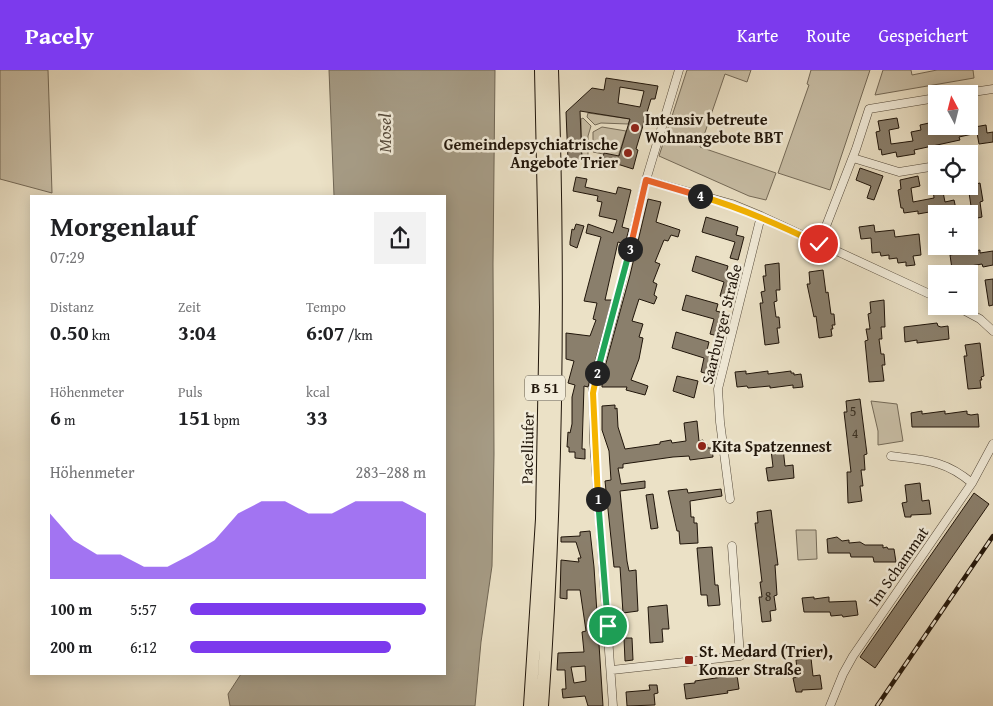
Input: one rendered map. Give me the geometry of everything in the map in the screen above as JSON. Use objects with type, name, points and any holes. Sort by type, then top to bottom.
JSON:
[{"type":"main road","name":"Pacelliufer","points":[[530,706],[542,519],[546,307],[540,70]]},
{"type":"main road","name":"Pacelliufer","points":[[542,706],[552,521],[556,330],[552,70]]},
{"type":"street","points":[[613,706],[612,670],[594,443],[593,389],[615,310],[646,180],[679,70]]},
{"type":"street","points":[[978,91],[993,89]]},
{"type":"street","points":[[819,244],[870,109],[928,99]]},
{"type":"street","points":[[853,158],[899,172],[928,167]]},
{"type":"street","points":[[646,180],[732,204],[928,293]]},
{"type":"street","name":"Saarburger Straße","points":[[730,499],[720,422],[718,389],[761,216]]},
{"type":"street","points":[[973,315],[980,319],[993,332]]},
{"type":"street","name":"Im Schammat","points":[[830,706],[843,674],[853,656],[972,484],[993,444]]},
{"type":"street","points":[[891,456],[930,460],[945,465],[958,472],[972,484]]},
{"type":"street","points":[[612,670],[740,656],[732,546]]},
{"type":"shaded area","points":[[0,70],[48,70],[52,193],[0,179]]},
{"type":"shaded area","points":[[687,70],[751,70],[747,82],[725,74],[700,147],[776,173],[766,200],[749,196],[659,156]]},
{"type":"shaded area","points":[[811,70],[870,70],[830,190],[778,173],[809,85],[807,84]]},
{"type":"shaded area","points":[[883,70],[911,70],[912,75],[937,70],[973,70],[974,78],[875,95]]},
{"type":"shaded area","points":[[588,113],[630,119],[628,124],[601,123],[595,125],[587,117]]},
{"type":"shaded area","points":[[583,118],[591,126],[588,136],[588,161],[582,161],[581,119]]},
{"type":"shaded area","points":[[602,127],[626,131],[618,157],[593,152],[593,132]]},
{"type":"shaded area","points":[[871,401],[897,404],[903,441],[878,445],[878,431]]},
{"type":"shaded area","points":[[796,530],[816,530],[817,559],[798,560]]},
{"type":"water","name":"Mosel","points":[[329,70],[495,70],[492,566],[481,642],[475,706],[230,706],[228,694],[240,675],[446,675],[446,195],[334,195]]},
{"type":"building","points":[[606,78],[658,86],[655,99],[651,99],[636,149],[638,150],[633,169],[611,162],[610,165],[602,164],[604,153],[619,156],[630,119],[580,111],[582,161],[568,161],[566,112],[592,88],[604,90]],"holes":[[[620,87],[644,91],[640,107],[618,103]]]},
{"type":"building","points":[[897,118],[899,128],[889,130],[891,144],[913,141],[911,132],[921,130],[920,125],[928,123],[928,135],[968,135],[959,137],[960,140],[928,145],[928,147],[914,150],[915,154],[897,157],[896,152],[882,155],[881,149],[879,150],[876,132],[880,131],[878,121]]},
{"type":"building","points":[[986,125],[987,133],[993,132],[993,142],[979,144],[978,126]]},
{"type":"building","points":[[860,168],[883,176],[874,200],[867,198],[871,186],[856,180]]},
{"type":"building","points":[[918,176],[920,186],[911,188],[913,202],[934,198],[934,195],[944,195],[945,202],[954,200],[955,205],[928,205],[928,212],[918,214],[918,211],[904,213],[903,208],[901,208],[898,190],[901,189],[900,180]]},
{"type":"building","points":[[576,177],[587,179],[585,187],[616,194],[618,187],[631,190],[622,227],[629,229],[625,244],[618,242],[605,300],[612,300],[588,387],[584,386],[582,449],[585,449],[585,459],[575,458],[575,452],[569,452],[569,447],[567,447],[568,432],[570,433],[572,424],[572,397],[575,385],[568,383],[574,361],[566,359],[566,333],[590,336],[596,320],[593,319],[597,303],[584,301],[601,237],[586,233],[588,224],[613,233],[617,220],[599,216],[602,202],[597,201],[598,196],[573,191]]},
{"type":"building","points":[[980,183],[983,201],[980,202],[982,217],[978,218],[978,205],[971,205],[969,195],[978,195],[978,184]]},
{"type":"building","points":[[648,199],[661,202],[656,222],[680,230],[678,237],[671,235],[668,241],[664,240],[655,262],[660,264],[653,282],[657,284],[654,295],[657,297],[654,304],[639,299],[632,321],[643,324],[639,337],[643,338],[639,359],[631,380],[648,386],[645,395],[626,390],[627,387],[602,387],[602,378]]},
{"type":"building","points":[[706,217],[738,227],[736,235],[744,237],[738,260],[730,258],[735,242],[702,232]]},
{"type":"building","points":[[576,224],[584,226],[577,248],[570,245],[572,229],[574,230]]},
{"type":"building","points":[[874,225],[875,232],[894,230],[895,237],[919,234],[921,255],[913,256],[915,265],[906,266],[906,262],[898,263],[897,258],[889,259],[889,255],[881,256],[880,252],[872,253],[871,238],[861,239],[859,227]]},
{"type":"building","points":[[978,250],[980,250],[980,253],[993,251],[993,265],[983,267],[982,264],[951,265],[950,255],[978,255]]},
{"type":"building","points":[[696,256],[728,266],[726,273],[734,276],[728,298],[720,296],[724,282],[692,271]]},
{"type":"building","points":[[779,263],[780,290],[776,290],[777,301],[774,302],[776,317],[779,317],[780,328],[777,328],[779,343],[765,345],[760,303],[763,303],[761,292],[765,291],[763,276],[766,276],[765,265]]},
{"type":"building","points":[[823,270],[826,293],[828,292],[831,314],[834,314],[835,325],[832,325],[832,336],[819,338],[816,316],[814,317],[807,284],[810,284],[809,272]]},
{"type":"building","points":[[993,279],[993,305],[989,306],[985,280]]},
{"type":"building","points":[[686,295],[718,304],[716,311],[724,313],[718,336],[710,334],[714,319],[682,310]]},
{"type":"building","points":[[884,300],[885,327],[881,327],[882,339],[879,339],[881,354],[884,354],[885,365],[882,365],[884,381],[869,382],[865,341],[868,340],[866,329],[870,329],[868,314],[871,313],[870,302]]},
{"type":"building","points":[[937,323],[941,327],[948,326],[949,339],[917,343],[917,340],[905,342],[904,327]]},
{"type":"building","points":[[676,332],[709,342],[707,350],[714,352],[708,374],[701,372],[704,358],[672,348]]},
{"type":"building","points":[[980,343],[984,376],[980,380],[981,388],[968,389],[964,356],[967,356],[965,345]]},
{"type":"building","points":[[746,371],[746,374],[768,371],[768,374],[791,371],[794,375],[801,374],[803,387],[793,388],[793,385],[770,388],[770,386],[737,387],[735,372]]},
{"type":"building","points":[[677,376],[698,381],[694,398],[673,391]]},
{"type":"building","points":[[860,399],[867,454],[864,455],[865,470],[861,470],[863,486],[860,486],[862,501],[848,503],[847,472],[851,472],[844,412],[847,412],[846,401]]},
{"type":"building","points":[[615,405],[615,409],[617,408],[618,427],[625,449],[660,444],[660,442],[671,440],[672,443],[686,441],[684,423],[697,421],[699,441],[703,440],[704,445],[707,444],[708,448],[712,448],[713,457],[690,460],[689,456],[673,457],[623,464],[623,468],[618,468],[621,484],[645,481],[645,488],[620,491],[629,571],[636,570],[638,611],[623,613],[620,567],[614,567],[605,481],[611,480],[609,451],[602,430],[602,406]]},
{"type":"building","points":[[922,411],[922,414],[945,411],[945,414],[967,411],[967,414],[978,414],[979,427],[912,427],[911,413]]},
{"type":"building","points":[[783,448],[785,466],[793,465],[794,478],[768,481],[766,468],[773,467],[771,450]]},
{"type":"building","points":[[920,483],[922,501],[929,500],[931,514],[905,517],[902,503],[907,502],[905,485]]},
{"type":"building","points":[[687,489],[688,493],[721,489],[722,496],[690,501],[691,517],[694,517],[694,523],[697,523],[698,543],[680,544],[679,531],[677,531],[668,491]]},
{"type":"building","points":[[974,493],[989,504],[875,668],[860,657]]},
{"type":"building","points":[[653,494],[658,528],[651,529],[646,495]]},
{"type":"building","points":[[771,510],[778,565],[775,565],[777,595],[774,596],[776,610],[770,611],[771,621],[762,622],[759,597],[762,597],[760,582],[762,582],[755,523],[758,523],[757,512]]},
{"type":"building","points":[[590,531],[603,706],[588,706],[585,696],[563,698],[562,689],[566,689],[565,670],[557,670],[558,653],[584,652],[582,632],[586,631],[580,590],[567,590],[567,599],[560,598],[561,560],[579,562],[578,558],[581,558],[576,542],[561,542],[561,537],[580,536],[580,532]],"holes":[[[585,666],[586,681],[574,683],[571,667]]]},
{"type":"building","points":[[837,537],[842,541],[849,540],[849,543],[860,542],[865,545],[883,545],[883,548],[894,549],[896,562],[874,562],[873,557],[851,557],[850,553],[828,553],[827,539]]},
{"type":"building","points":[[712,547],[715,585],[718,585],[720,605],[708,606],[707,595],[701,595],[697,548]]},
{"type":"building","points":[[814,597],[814,599],[829,597],[829,602],[856,601],[858,615],[843,617],[842,615],[831,616],[830,612],[804,612],[802,598]]},
{"type":"building","points":[[667,605],[669,629],[662,629],[663,642],[650,643],[648,607]]},
{"type":"building","points":[[624,638],[632,638],[633,660],[625,661]]},
{"type":"building","points":[[811,658],[813,676],[820,675],[822,689],[796,692],[793,678],[798,677],[796,660]]},
{"type":"building","points":[[737,675],[739,689],[727,691],[728,693],[686,699],[684,684]]},
{"type":"building","points":[[649,685],[657,685],[658,693],[654,694],[655,705],[627,706],[626,692],[650,690]]},
{"type":"railway","points":[[877,706],[993,536]]},
{"type":"place","name":"Intensiv betreute Wohnangebote BBT","points":[[635,128]]},
{"type":"place","name":"Gemeindepsychiatrische Angebote Trier","points":[[628,153]]},
{"type":"place","name":"Kita Spatzennest","points":[[702,446]]},
{"type":"place","name":"St. Medard (Trier), Konzer Straße","points":[[689,660]]},
{"type":"route","points":[[608,626],[594,443],[593,389],[615,310],[646,180],[732,204],[819,244]]}]
